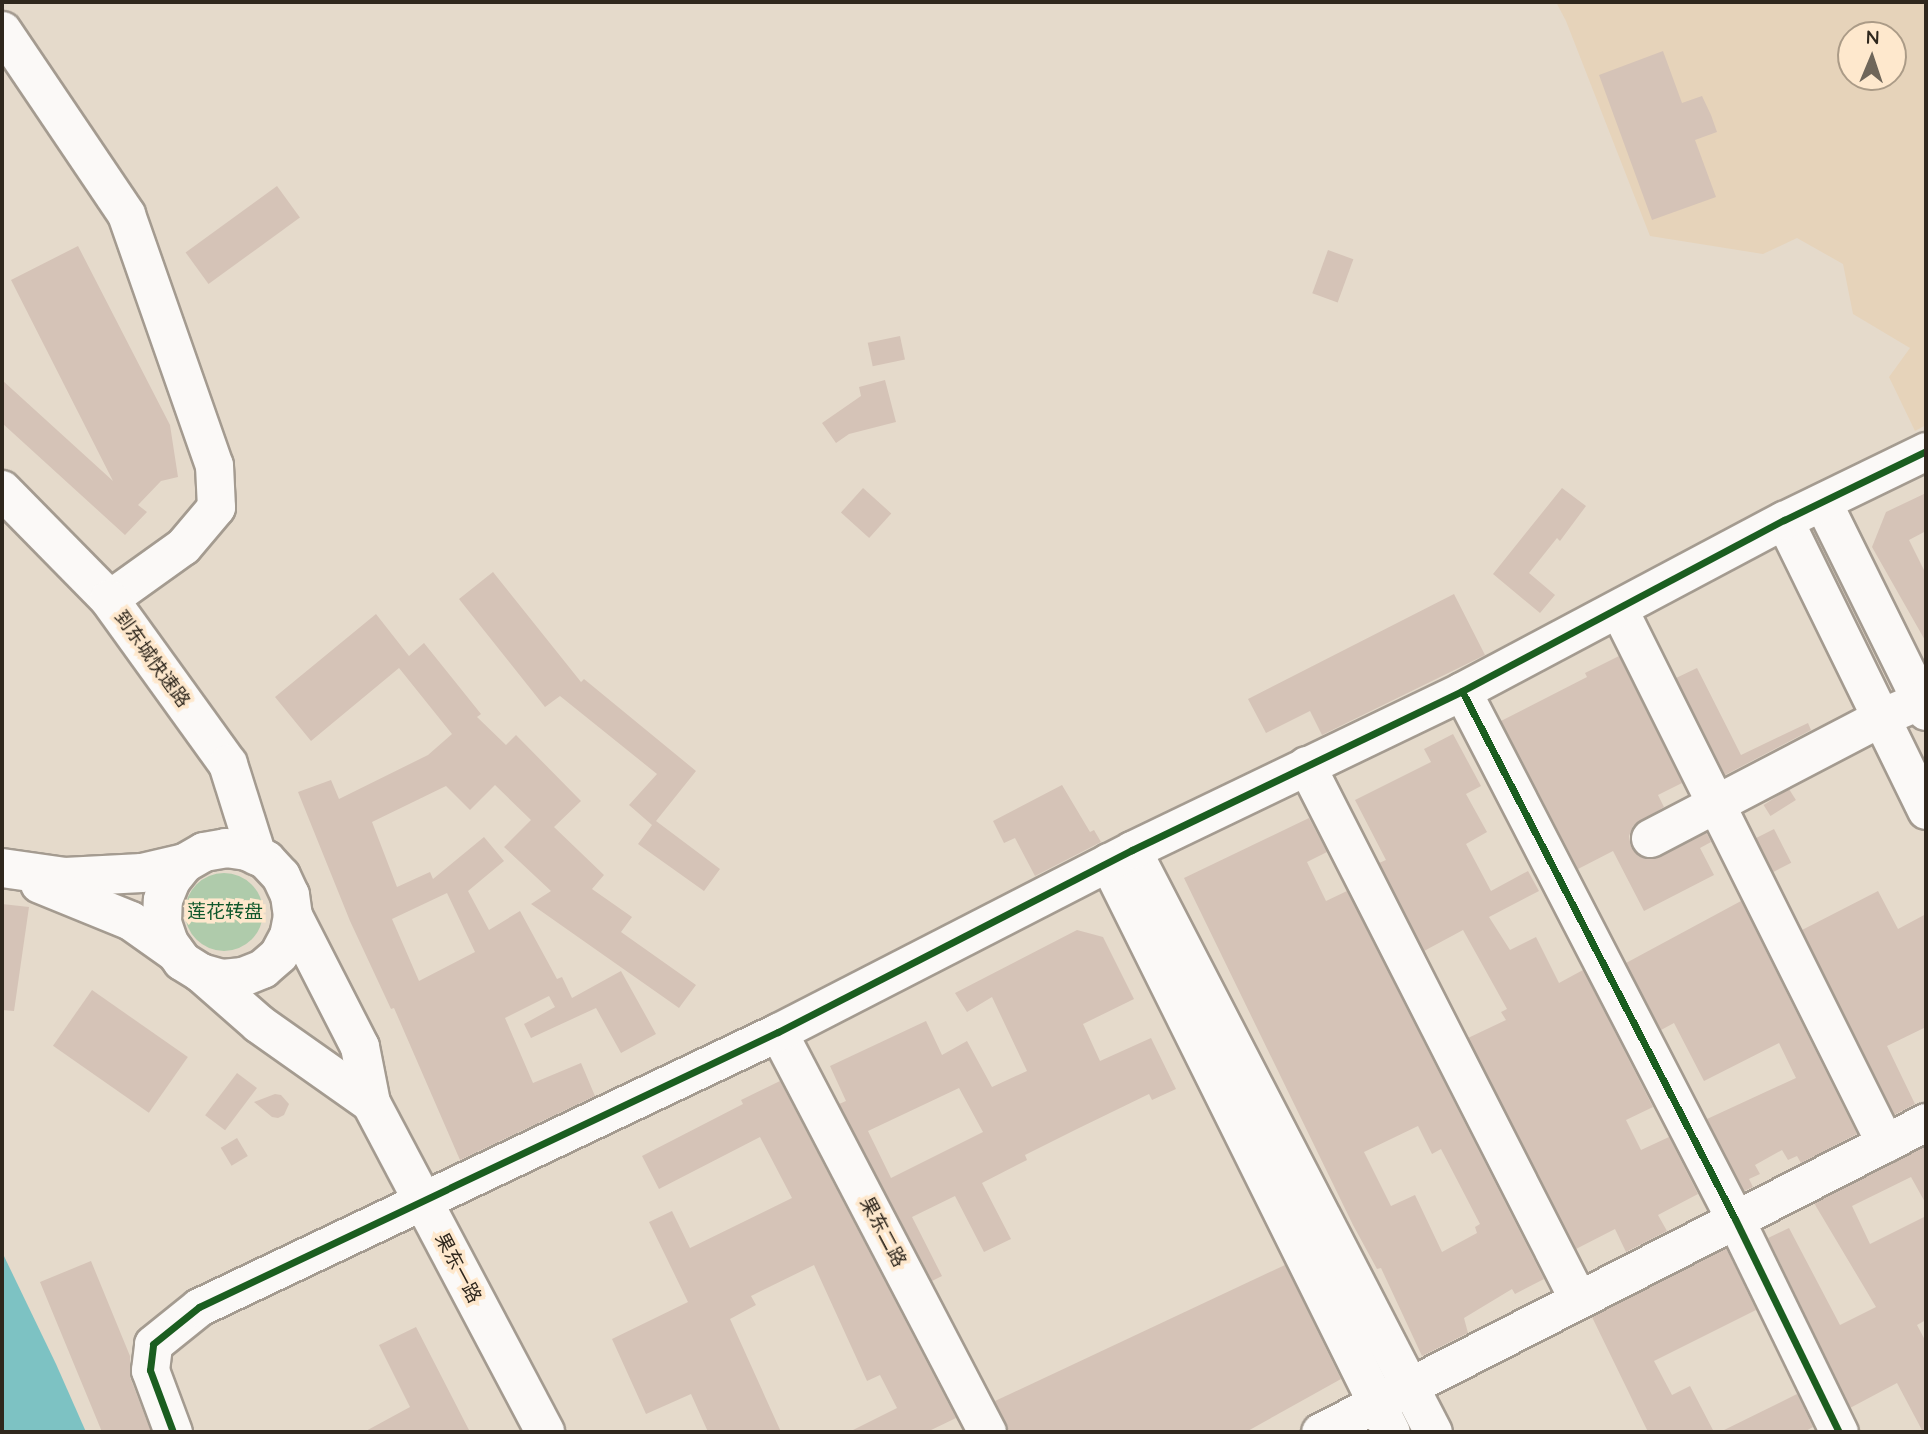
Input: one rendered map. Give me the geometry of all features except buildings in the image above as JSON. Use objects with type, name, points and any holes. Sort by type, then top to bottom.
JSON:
[{"type":"main road","name":"到东城快速路","points":[[2,490],[109,599],[228,764],[257,856]]},
{"type":"main road","points":[[2,869],[65,877],[142,873],[185,863],[204,852],[226,848],[257,856],[281,876],[290,895],[293,916],[360,1047],[371,1103]]},
{"type":"main road","points":[[185,863],[171,880],[163,900],[162,923],[188,962],[222,979],[243,977],[263,969],[279,955],[289,936],[293,916]]},
{"type":"main road","points":[[2,869],[131,921],[188,962],[259,1024],[371,1103]]},
{"type":"main road","name":"果东一路","points":[[371,1103],[545,1432]]},
{"type":"street","points":[[2,30],[126,214],[214,465],[216,507],[183,547],[109,599]]},
{"type":"street","points":[[173,1432],[150,1370],[153,1344],[199,1307],[424,1203],[778,1032],[1120,856],[1462,691],[1784,520],[1824,503],[1926,450]]},
{"type":"street","points":[[1650,838],[1881,717],[1923,705],[1824,503]]},
{"type":"street","points":[[1784,520],[1926,810]]},
{"type":"street","points":[[1619,610],[1885,1143]]},
{"type":"street","points":[[1462,691],[1735,1219],[1839,1432]]},
{"type":"street","points":[[1306,765],[1578,1299]]},
{"type":"street","points":[[1120,856],[1433,1432]]},
{"type":"street","points":[[1120,856],[1383,1418]]},
{"type":"street","name":"果东二路","points":[[778,1032],[987,1432]]},
{"type":"street","points":[[1320,1432],[1383,1418],[1408,1384],[1926,1122]]},
{"type":"shaded area","points":[[1556,2],[1926,2],[1926,425],[1915,431],[1889,377],[1910,348],[1853,314],[1843,264],[1797,238],[1763,254],[1650,236],[1566,21]]},
{"type":"green space","name":"莲花转盘","points":[[216,873],[232,873],[246,879],[257,890],[263,904],[263,920],[257,934],[246,945],[232,951],[216,951],[202,945],[191,934],[185,920],[185,904],[191,890],[202,879]]},
{"type":"water","points":[[2,1252],[56,1364],[86,1432],[2,1432]]},
{"type":"cycle path","points":[[173,1432],[150,1370],[153,1344],[199,1307],[778,1032],[1132,850],[1462,691],[1784,520],[1926,451]]},
{"type":"cycle path","points":[[1462,691],[1735,1219],[1839,1432]]}]
